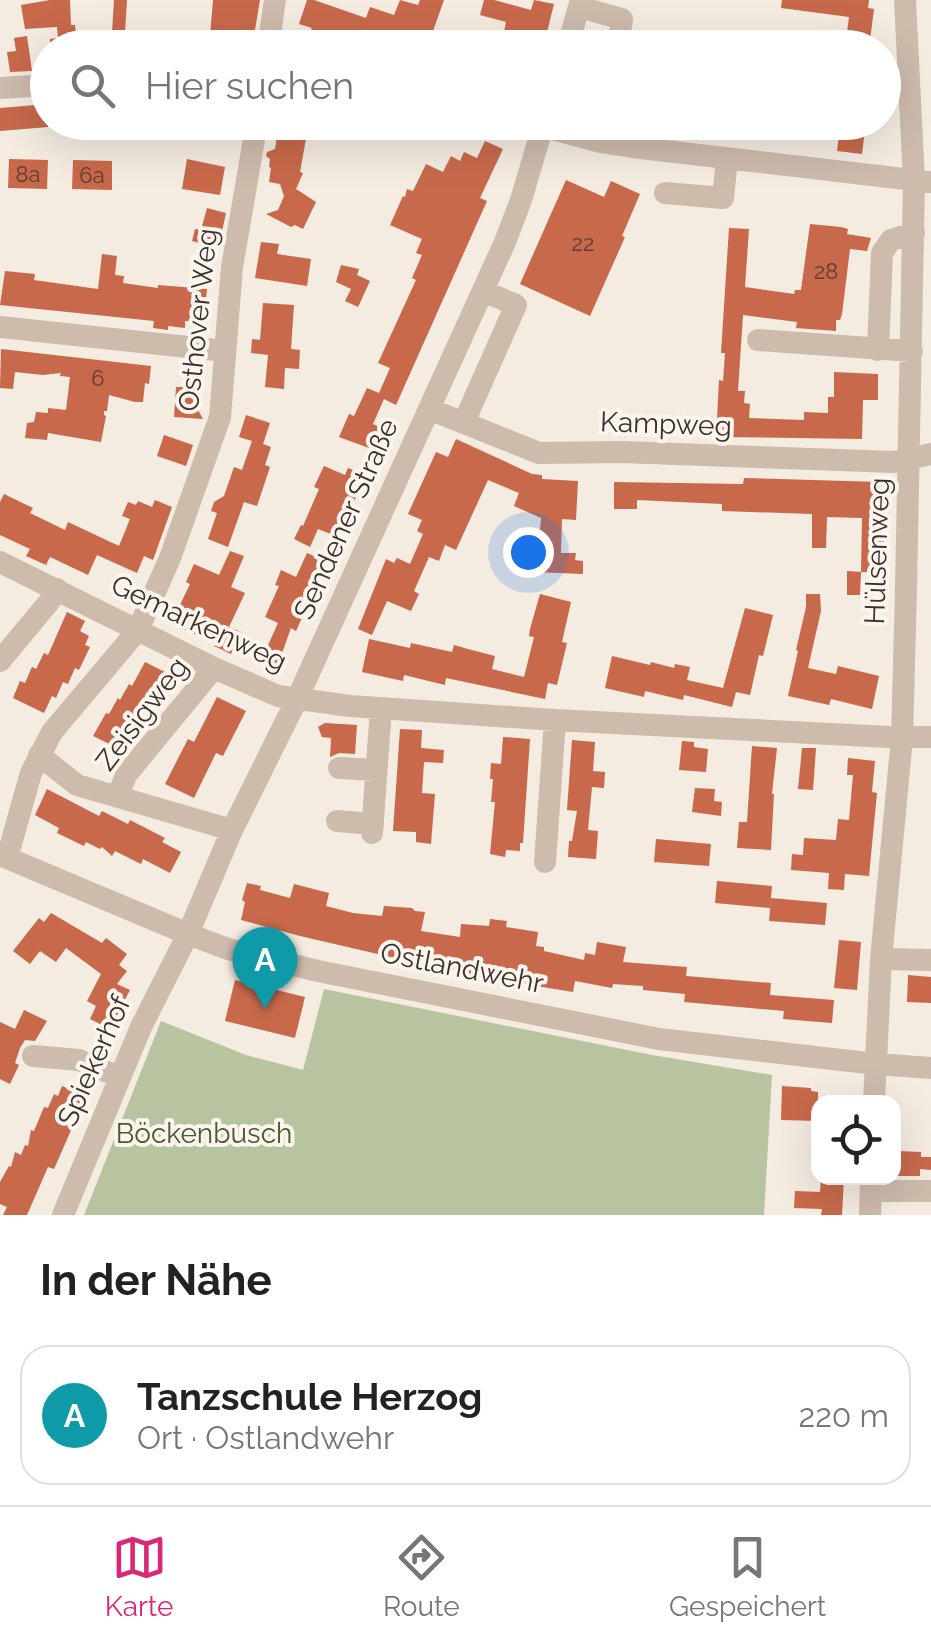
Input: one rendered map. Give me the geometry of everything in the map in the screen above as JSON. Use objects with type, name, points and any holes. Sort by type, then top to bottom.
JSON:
[{"type":"street","points":[[271,30],[275,0]]},
{"type":"street","name":"Hülsenweg","points":[[874,1095],[881,960],[902,738],[920,456],[912,351],[914,232],[923,182],[906,0]]},
{"type":"street","points":[[572,30],[580,4],[622,19],[620,30]]},
{"type":"street","points":[[0,88],[30,86]]},
{"type":"street","name":"Osthover Weg","points":[[4,856],[38,755],[52,732],[138,630],[170,558],[220,416],[232,267],[254,140]]},
{"type":"street","name":"Sendener Straße","points":[[188,934],[232,830],[298,698],[483,290],[521,200],[534,140]]},
{"type":"street","points":[[640,140],[727,159],[923,182]]},
{"type":"street","points":[[665,192],[724,198],[727,159]]},
{"type":"street","points":[[878,350],[882,253],[892,240],[914,232]]},
{"type":"street","points":[[464,422],[516,306],[483,290]]},
{"type":"street","points":[[0,327],[225,351]]},
{"type":"street","points":[[758,340],[912,351]]},
{"type":"street","name":"Kampweg","points":[[429,409],[539,453],[622,452],[894,462],[920,456]]},
{"type":"street","name":"Gemarkenweg","points":[[0,562],[278,696],[350,706],[555,720],[931,737]]},
{"type":"street","points":[[0,661],[57,589]]},
{"type":"street","name":"Zeisigweg","points":[[118,796],[126,775],[214,668]]},
{"type":"street","points":[[337,821],[372,828],[381,708]]},
{"type":"street","points":[[544,862],[555,720]]},
{"type":"street","points":[[38,755],[77,785],[232,830]]},
{"type":"street","points":[[339,768],[376,770]]},
{"type":"street","name":"Ostlandwehr","points":[[4,856],[228,949],[318,971],[659,1038],[931,1068]]},
{"type":"street","name":"Spiekerhof","points":[[63,1215],[152,1002],[188,934]]},
{"type":"street","points":[[881,960],[931,960]]},
{"type":"street","points":[[33,1056],[78,1060],[119,1077]]},
{"type":"street","points":[[870,1215],[871,1185]]},
{"type":"street","points":[[880,1185],[931,1191]]},
{"type":"green space","name":"Böckenbusch","points":[[324,989],[772,1075],[764,1215],[84,1215],[161,1021],[246,1055],[303,1070]]},
{"type":"building","points":[[70,0],[71,25],[76,30],[25,29],[21,5]]},
{"type":"building","points":[[114,0],[127,0],[125,30],[112,30]]},
{"type":"building","points":[[213,0],[260,0],[255,30],[210,30]]},
{"type":"building","points":[[307,0],[366,18],[370,7],[394,15],[400,0],[418,5],[420,0],[444,0],[433,30],[311,30],[299,24]]},
{"type":"building","points":[[484,0],[531,10],[534,0],[554,4],[548,30],[504,30],[506,22],[480,15]]},
{"type":"building","points":[[782,0],[869,0],[868,8],[874,9],[871,30],[847,30],[849,17],[781,8]]},
{"type":"building","points":[[27,36],[30,71],[10,72],[7,52],[16,51],[14,38]]},
{"type":"building","points":[[30,106],[30,128],[0,131],[0,108]]},
{"type":"building","points":[[276,140],[306,140],[300,172],[303,173],[296,189],[316,202],[303,229],[266,214],[278,210],[284,196],[280,184],[269,182],[270,159],[266,156],[275,149]]},
{"type":"building","points":[[838,140],[864,140],[862,154],[837,151]]},
{"type":"building","points":[[485,141],[503,149],[480,198],[487,201],[396,405],[384,399],[373,424],[386,430],[377,451],[339,437],[367,388],[379,393],[390,368],[378,363],[416,280],[412,278],[422,255],[416,253],[422,239],[390,225],[403,196],[407,189],[413,191],[426,164],[443,172],[451,156],[460,161],[464,152],[477,158]]},
{"type":"building","points":[[9,159],[48,160],[47,189],[8,188]]},
{"type":"building","points":[[187,159],[225,167],[220,195],[182,189]]},
{"type":"building","points":[[73,160],[112,161],[112,190],[72,189]]},
{"type":"building","points":[[566,180],[604,197],[611,181],[640,194],[590,316],[520,284]]},
{"type":"building","points":[[207,208],[226,213],[214,247],[192,241],[195,229],[201,230]]},
{"type":"building","points":[[810,224],[841,227],[848,229],[847,234],[871,238],[867,251],[850,249],[842,314],[836,320],[836,331],[796,328],[797,322],[743,315],[738,391],[745,391],[744,403],[750,404],[749,418],[804,420],[804,412],[828,413],[828,397],[834,397],[834,372],[878,374],[878,400],[863,400],[862,439],[722,437],[723,419],[717,419],[725,353],[721,353],[729,228],[749,229],[745,287],[794,294],[801,290]]},
{"type":"building","points":[[261,242],[279,244],[277,254],[311,259],[307,286],[255,278]]},
{"type":"building","points":[[102,254],[117,256],[115,275],[124,276],[123,283],[207,289],[204,322],[185,321],[185,328],[168,326],[168,330],[153,328],[154,321],[0,305],[5,271],[35,274],[34,280],[98,289]]},
{"type":"building","points":[[341,265],[359,269],[357,275],[370,281],[358,307],[345,301],[351,289],[336,282]]},
{"type":"building","points":[[263,303],[294,305],[291,349],[300,350],[299,369],[285,368],[284,389],[265,387],[268,355],[251,353],[252,339],[260,340]]},
{"type":"building","points":[[1,349],[151,366],[149,384],[145,383],[143,402],[109,395],[101,442],[48,433],[47,440],[25,438],[27,423],[34,422],[36,412],[48,413],[48,408],[66,410],[70,377],[60,376],[61,373],[15,372],[13,389],[0,388]]},
{"type":"building","points":[[186,362],[202,364],[198,410],[203,419],[174,417],[176,387],[184,387]]},
{"type":"building","points":[[246,415],[270,423],[263,444],[271,447],[265,465],[270,467],[257,506],[244,502],[228,547],[208,539],[217,513],[211,511],[214,502],[224,496],[234,467],[242,470],[252,441],[239,437]]},
{"type":"building","points":[[164,435],[193,445],[186,466],[157,456]]},
{"type":"building","points":[[456,439],[542,475],[542,479],[578,481],[576,520],[562,519],[561,553],[576,553],[575,560],[583,561],[583,574],[534,572],[535,540],[539,540],[541,518],[514,506],[519,493],[488,480],[456,550],[445,545],[439,561],[429,557],[414,591],[419,594],[411,611],[387,601],[372,635],[358,629],[386,559],[394,563],[397,558],[410,564],[423,534],[417,531],[422,520],[408,514],[436,452],[448,457]]},
{"type":"building","points":[[324,466],[345,475],[348,468],[366,475],[338,537],[318,529],[310,547],[294,539],[319,489],[314,487]]},
{"type":"building","points":[[744,478],[880,482],[879,504],[885,504],[884,573],[861,572],[862,518],[827,517],[826,548],[812,548],[812,514],[722,511],[722,504],[637,500],[637,509],[614,509],[614,482],[743,484]]},
{"type":"building","points":[[4,494],[33,508],[30,513],[65,530],[68,522],[119,546],[130,519],[122,516],[128,502],[136,505],[138,501],[152,507],[155,500],[172,507],[153,560],[144,556],[137,573],[97,555],[88,575],[50,557],[46,565],[26,556],[30,549],[0,535],[0,502]]},
{"type":"building","points":[[230,551],[244,556],[231,587],[245,593],[229,627],[241,632],[231,654],[174,625],[194,564],[219,575]]},
{"type":"building","points":[[307,553],[327,562],[296,631],[291,628],[276,670],[260,663],[278,623],[265,617],[279,586],[275,585],[281,570],[296,577]]},
{"type":"building","points":[[847,571],[861,572],[860,595],[847,595]]},
{"type":"building","points":[[540,594],[571,602],[557,685],[548,683],[545,699],[446,678],[445,685],[404,675],[403,681],[362,672],[369,639],[452,652],[454,645],[495,656],[492,669],[524,677],[534,637],[529,636],[530,629]]},
{"type":"building","points":[[806,594],[820,594],[821,611],[808,668],[836,674],[838,666],[879,676],[872,709],[831,699],[829,705],[788,696]]},
{"type":"building","points":[[745,608],[773,615],[750,695],[736,692],[732,707],[684,695],[683,700],[645,691],[644,697],[605,688],[612,656],[650,665],[651,662],[674,668],[675,664],[690,667],[687,680],[723,688]]},
{"type":"building","points":[[67,612],[85,621],[80,631],[89,636],[85,645],[90,647],[79,670],[75,668],[68,684],[63,682],[44,713],[13,698],[20,681],[25,683],[32,667],[36,669],[44,653],[48,655]]},
{"type":"building","points":[[145,662],[167,673],[163,682],[168,684],[157,708],[144,701],[122,750],[93,736],[106,713],[129,684],[132,686]]},
{"type":"building","points":[[217,697],[246,711],[223,756],[216,753],[194,798],[165,784],[188,739],[194,742]]},
{"type":"building","points":[[325,723],[357,725],[355,754],[330,757],[331,738],[322,737],[318,727]]},
{"type":"building","points":[[400,729],[422,730],[421,748],[444,750],[443,763],[424,762],[422,793],[435,794],[431,844],[416,842],[416,832],[393,831]]},
{"type":"building","points":[[503,737],[530,739],[523,843],[520,851],[506,850],[505,857],[490,854],[495,802],[491,802],[491,763],[501,764]]},
{"type":"building","points":[[572,740],[595,742],[593,771],[605,772],[604,788],[592,787],[588,830],[598,831],[596,859],[568,857],[577,811],[567,810]]},
{"type":"building","points":[[682,741],[708,749],[706,772],[679,770]]},
{"type":"building","points":[[752,746],[777,748],[771,850],[737,848],[739,822],[747,822]]},
{"type":"building","points":[[802,748],[816,748],[813,790],[798,789]]},
{"type":"building","points":[[848,758],[875,761],[872,792],[877,793],[869,876],[845,874],[844,890],[828,889],[829,873],[791,870],[792,854],[803,855],[804,838],[836,840],[838,819],[849,820],[853,775],[847,775]]},
{"type":"building","points":[[695,788],[715,789],[714,801],[722,802],[721,816],[692,812]]},
{"type":"building","points":[[47,789],[99,816],[102,811],[128,824],[130,820],[165,838],[162,842],[181,852],[170,873],[143,859],[141,864],[115,851],[112,856],[102,847],[86,842],[84,846],[57,833],[59,828],[35,815]]},
{"type":"building","points":[[656,839],[711,844],[709,866],[654,862]]},
{"type":"building","points":[[717,881],[772,886],[770,908],[715,903]]},
{"type":"building","points":[[247,883],[290,898],[294,884],[329,893],[326,906],[353,913],[382,916],[384,906],[412,908],[425,912],[421,931],[460,937],[461,924],[489,926],[490,919],[507,921],[506,927],[538,932],[536,946],[544,947],[544,951],[584,960],[585,953],[595,955],[597,942],[626,947],[623,962],[687,967],[686,976],[771,983],[770,995],[834,1000],[832,1023],[783,1019],[784,1011],[684,1002],[685,994],[643,990],[643,986],[613,984],[612,988],[575,981],[573,992],[434,967],[300,936],[241,920]]},
{"type":"building","points":[[771,898],[827,903],[825,925],[769,921]]},
{"type":"building","points":[[51,913],[102,943],[106,938],[127,954],[119,965],[127,971],[117,984],[130,990],[110,1029],[90,1019],[96,1006],[87,1001],[101,974],[66,948],[56,962],[40,951],[30,964],[13,951],[39,918],[44,922]]},
{"type":"building","points":[[839,940],[861,942],[857,990],[834,988]]},
{"type":"building","points":[[908,975],[931,977],[931,1003],[907,1002]]},
{"type":"building","points":[[235,980],[305,997],[295,1038],[225,1021]]},
{"type":"building","points":[[24,1010],[47,1021],[35,1041],[25,1040],[20,1048],[15,1063],[19,1065],[10,1084],[0,1079],[0,1022],[15,1029]]},
{"type":"building","points":[[62,1086],[86,1096],[54,1169],[48,1167],[27,1215],[3,1215],[7,1207],[0,1204],[0,1182],[11,1167],[15,1152],[21,1155],[28,1146],[31,1130],[34,1131],[44,1107],[48,1108]]},
{"type":"building","points":[[782,1086],[818,1092],[811,1095],[811,1121],[781,1120]]},
{"type":"building","points":[[901,1151],[931,1157],[931,1170],[920,1169],[920,1176],[901,1176]]},
{"type":"building","points":[[820,1185],[844,1185],[842,1215],[821,1215],[822,1209],[794,1208],[795,1191],[820,1192]]},
{"type":"place","name":"Tanzschule Herzog","points":[[265,1009]]}]
